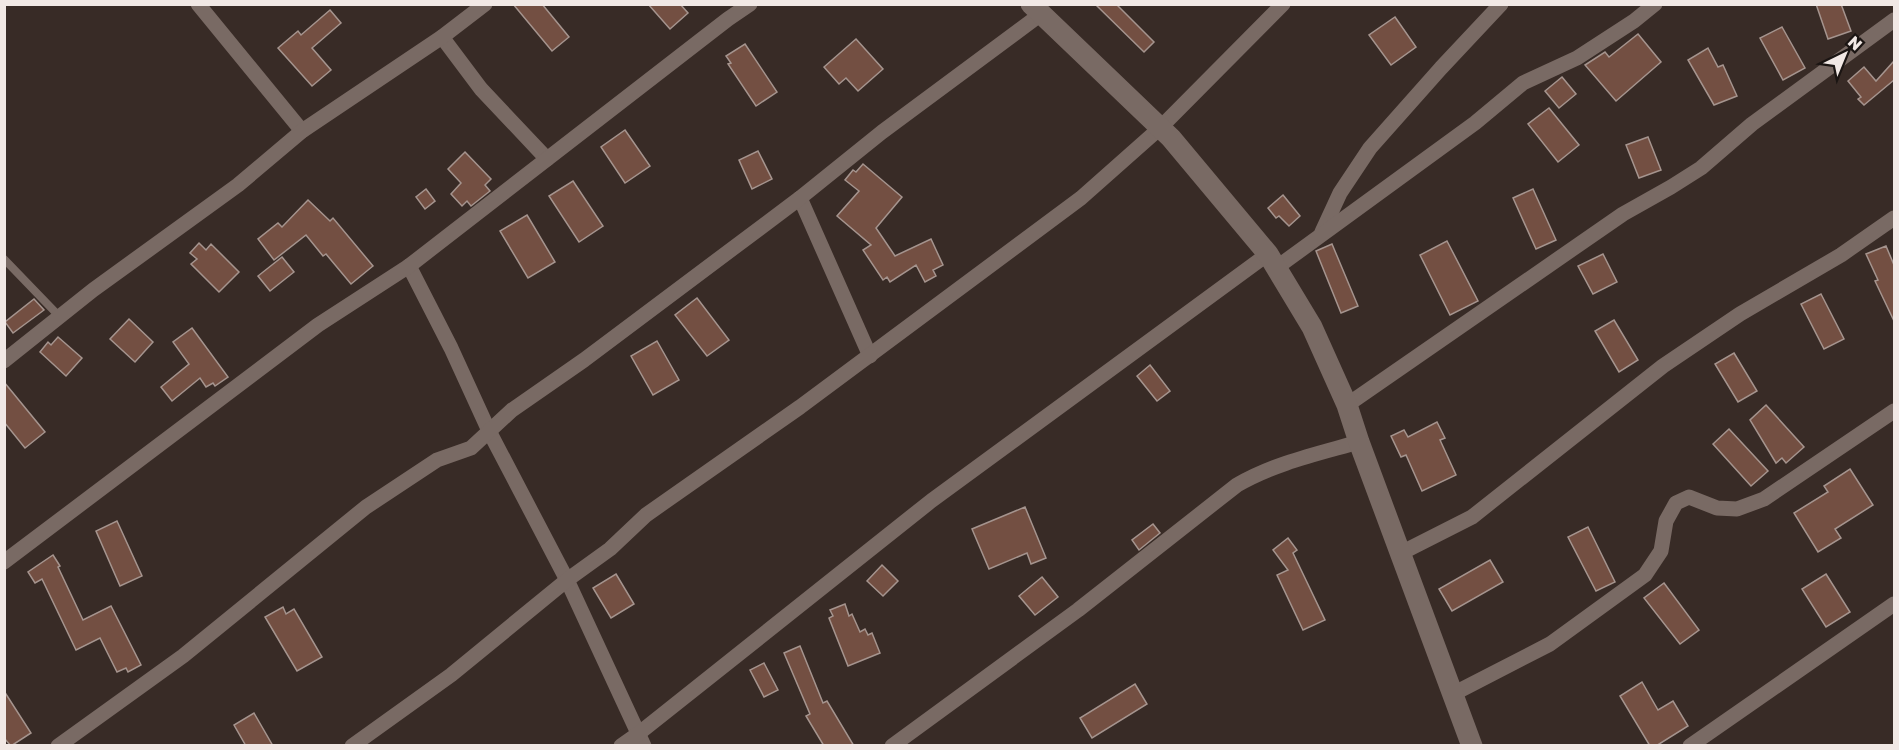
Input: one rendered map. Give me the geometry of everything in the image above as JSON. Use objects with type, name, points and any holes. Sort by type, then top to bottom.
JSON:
[{"type":"street","points":[[198,4],[302,131]]},
{"type":"street","points":[[4,361],[59,316],[238,185],[302,131],[441,37],[485,4]]},
{"type":"street","points":[[4,561],[318,325],[409,266],[750,4]]},
{"type":"street","points":[[352,746],[451,675],[567,580],[609,549],[646,515],[800,408],[1081,198],[1160,128],[1282,4]]},
{"type":"street","points":[[1322,234],[1340,193],[1370,148],[1501,4]]},
{"type":"street","points":[[621,746],[641,740],[931,501],[1272,261],[1322,234],[1378,195],[1466,130],[1523,83],[1577,58],[1634,21],[1655,4]]},
{"type":"street","points":[[58,746],[183,656],[366,507],[437,460],[471,447],[512,410],[577,366],[800,198],[1036,9],[1160,128],[1272,261],[1312,327],[1347,405],[1472,746]]},
{"type":"street","points":[[1347,405],[1623,214],[1671,188],[1701,168],[1752,124],[1894,20]]},
{"type":"street","points":[[441,37],[481,89],[547,159]]},
{"type":"street","points":[[800,198],[870,356]]},
{"type":"street","points":[[1401,553],[1472,517],[1664,366],[1740,314],[1841,255],[1894,218]]},
{"type":"street","points":[[409,266],[451,348],[489,431],[567,580],[641,740]]},
{"type":"street","points":[[1452,695],[1550,644],[1646,575],[1661,551],[1666,521],[1676,503],[1689,497],[1717,508],[1737,509],[1764,500],[1894,411]]},
{"type":"street","points":[[892,746],[1078,610],[1237,485],[1277,465],[1359,442]]},
{"type":"street","points":[[1690,746],[1894,604]]},
{"type":"lane","points":[[4,259],[59,316]]},
{"type":"building","points":[[513,4],[542,4],[569,37],[552,51]]},
{"type":"building","points":[[648,4],[680,4],[688,13],[670,29]]},
{"type":"building","points":[[1095,4],[1116,4],[1154,42],[1144,52]]},
{"type":"building","points":[[1816,4],[1841,4],[1851,31],[1828,39]]},
{"type":"building","points":[[330,10],[341,23],[312,48],[331,70],[312,86],[278,48],[298,31],[301,35]]},
{"type":"building","points":[[1395,17],[1416,47],[1391,65],[1369,35]]},
{"type":"building","points":[[1782,27],[1805,68],[1783,80],[1760,38]]},
{"type":"building","points":[[1638,34],[1661,62],[1616,101],[1585,65],[1605,52],[1609,57]]},
{"type":"building","points":[[856,39],[883,69],[858,91],[846,78],[839,84],[824,67]]},
{"type":"building","points":[[745,44],[777,92],[756,106],[728,64],[731,63],[726,56]]},
{"type":"building","points":[[1708,48],[1718,67],[1723,65],[1737,96],[1714,105],[1688,60]]},
{"type":"building","points":[[1894,61],[1894,80],[1864,105],[1858,99],[1861,97],[1848,81],[1864,67],[1876,81]]},
{"type":"building","points":[[1562,77],[1576,94],[1559,108],[1545,91]]},
{"type":"building","points":[[1549,108],[1579,145],[1558,162],[1528,124]]},
{"type":"building","points":[[625,130],[650,166],[625,183],[601,147]]},
{"type":"building","points":[[1648,137],[1661,170],[1639,178],[1626,145]]},
{"type":"building","points":[[758,151],[772,179],[752,189],[739,160]]},
{"type":"building","points":[[465,152],[491,179],[485,185],[490,191],[471,206],[467,201],[462,206],[451,194],[461,183],[448,169]]},
{"type":"building","points":[[863,164],[902,197],[876,228],[895,256],[931,239],[943,265],[933,270],[936,276],[925,282],[916,265],[890,282],[887,277],[883,280],[863,250],[871,245],[837,216],[859,191],[845,180],[853,170],[856,172]]},
{"type":"building","points":[[573,181],[603,226],[579,242],[549,196]]},
{"type":"building","points":[[426,189],[435,201],[425,209],[416,197]]},
{"type":"building","points":[[1533,189],[1556,240],[1536,249],[1513,198]]},
{"type":"building","points":[[1283,195],[1300,216],[1289,226],[1279,216],[1276,218],[1268,208]]},
{"type":"building","points":[[308,200],[330,221],[333,218],[373,266],[351,284],[326,254],[323,256],[306,235],[274,260],[258,239],[278,223],[282,227]]},
{"type":"building","points":[[527,215],[555,262],[528,278],[500,231]]},
{"type":"building","points":[[1447,241],[1478,301],[1450,315],[1420,255]]},
{"type":"building","points":[[199,243],[206,250],[211,244],[239,272],[219,292],[191,264],[197,259],[190,253]]},
{"type":"building","points":[[1332,244],[1358,306],[1341,313],[1316,251]]},
{"type":"building","points":[[1886,246],[1894,265],[1894,321],[1875,281],[1878,280],[1866,254]]},
{"type":"building","points":[[1603,254],[1617,282],[1593,294],[1578,266]]},
{"type":"building","points":[[282,257],[294,272],[270,291],[258,276]]},
{"type":"building","points":[[1821,294],[1844,339],[1824,349],[1801,304]]},
{"type":"building","points":[[697,298],[729,340],[707,356],[675,315]]},
{"type":"building","points":[[34,299],[44,310],[13,333],[5,322]]},
{"type":"building","points":[[129,319],[153,342],[135,362],[110,339]]},
{"type":"building","points":[[1614,320],[1638,360],[1619,372],[1595,331]]},
{"type":"building","points":[[192,328],[228,377],[215,386],[213,383],[206,387],[200,378],[172,401],[161,387],[189,364],[173,342]]},
{"type":"building","points":[[58,337],[82,358],[66,376],[40,352],[48,342],[51,345]]},
{"type":"building","points":[[657,341],[679,380],[653,395],[631,356]]},
{"type":"building","points":[[1734,353],[1757,391],[1738,402],[1715,364]]},
{"type":"building","points":[[1150,365],[1170,391],[1157,401],[1137,376]]},
{"type":"building","points":[[4,382],[45,432],[25,448],[4,422]]},
{"type":"building","points":[[1766,405],[1804,447],[1786,463],[1782,458],[1776,463],[1750,420]]},
{"type":"building","points":[[1437,422],[1445,438],[1440,440],[1456,475],[1422,491],[1406,455],[1401,457],[1391,436],[1404,430],[1408,437]]},
{"type":"building","points":[[1729,429],[1768,471],[1751,486],[1713,444]]},
{"type":"building","points":[[1850,469],[1873,505],[1835,529],[1841,538],[1818,552],[1794,513],[1828,492],[1824,486]]},
{"type":"building","points":[[1025,507],[1046,558],[1031,564],[1027,553],[989,569],[972,529]]},
{"type":"building","points":[[117,521],[142,576],[120,586],[96,531]]},
{"type":"building","points":[[1153,524],[1160,533],[1139,550],[1132,540]]},
{"type":"building","points":[[1588,527],[1615,582],[1596,591],[1568,537]]},
{"type":"building","points":[[1288,538],[1297,550],[1293,553],[1325,620],[1303,630],[1277,575],[1288,570],[1273,550]]},
{"type":"building","points":[[53,555],[83,620],[111,606],[141,665],[128,672],[126,668],[117,672],[100,638],[76,650],[42,579],[35,583],[28,572]]},
{"type":"building","points":[[1490,560],[1503,582],[1452,611],[1439,589]]},
{"type":"building","points":[[882,565],[898,581],[883,596],[867,581]]},
{"type":"building","points":[[616,574],[634,604],[611,618],[593,588]]},
{"type":"building","points":[[1826,574],[1850,612],[1826,627],[1802,589]]},
{"type":"building","points":[[1042,577],[1058,597],[1035,615],[1019,596]]},
{"type":"building","points":[[1664,583],[1699,630],[1680,644],[1644,598]]},
{"type":"building","points":[[845,604],[849,616],[852,614],[860,632],[865,629],[868,635],[872,633],[880,653],[848,666],[829,618],[833,616],[830,610]]},
{"type":"building","points":[[283,607],[286,614],[294,609],[322,657],[297,671],[265,617]]},
{"type":"building","points":[[800,646],[823,703],[827,701],[854,746],[824,746],[806,716],[810,714],[784,653]]},
{"type":"building","points":[[764,663],[778,690],[764,697],[750,670]]},
{"type":"building","points":[[1642,682],[1658,710],[1673,701],[1688,726],[1656,746],[1650,746],[1620,696]]},
{"type":"building","points":[[1135,684],[1147,704],[1092,738],[1080,718]]},
{"type":"building","points":[[4,691],[31,733],[11,746],[4,738]]},
{"type":"building","points":[[254,713],[273,746],[246,746],[234,725]]}]
